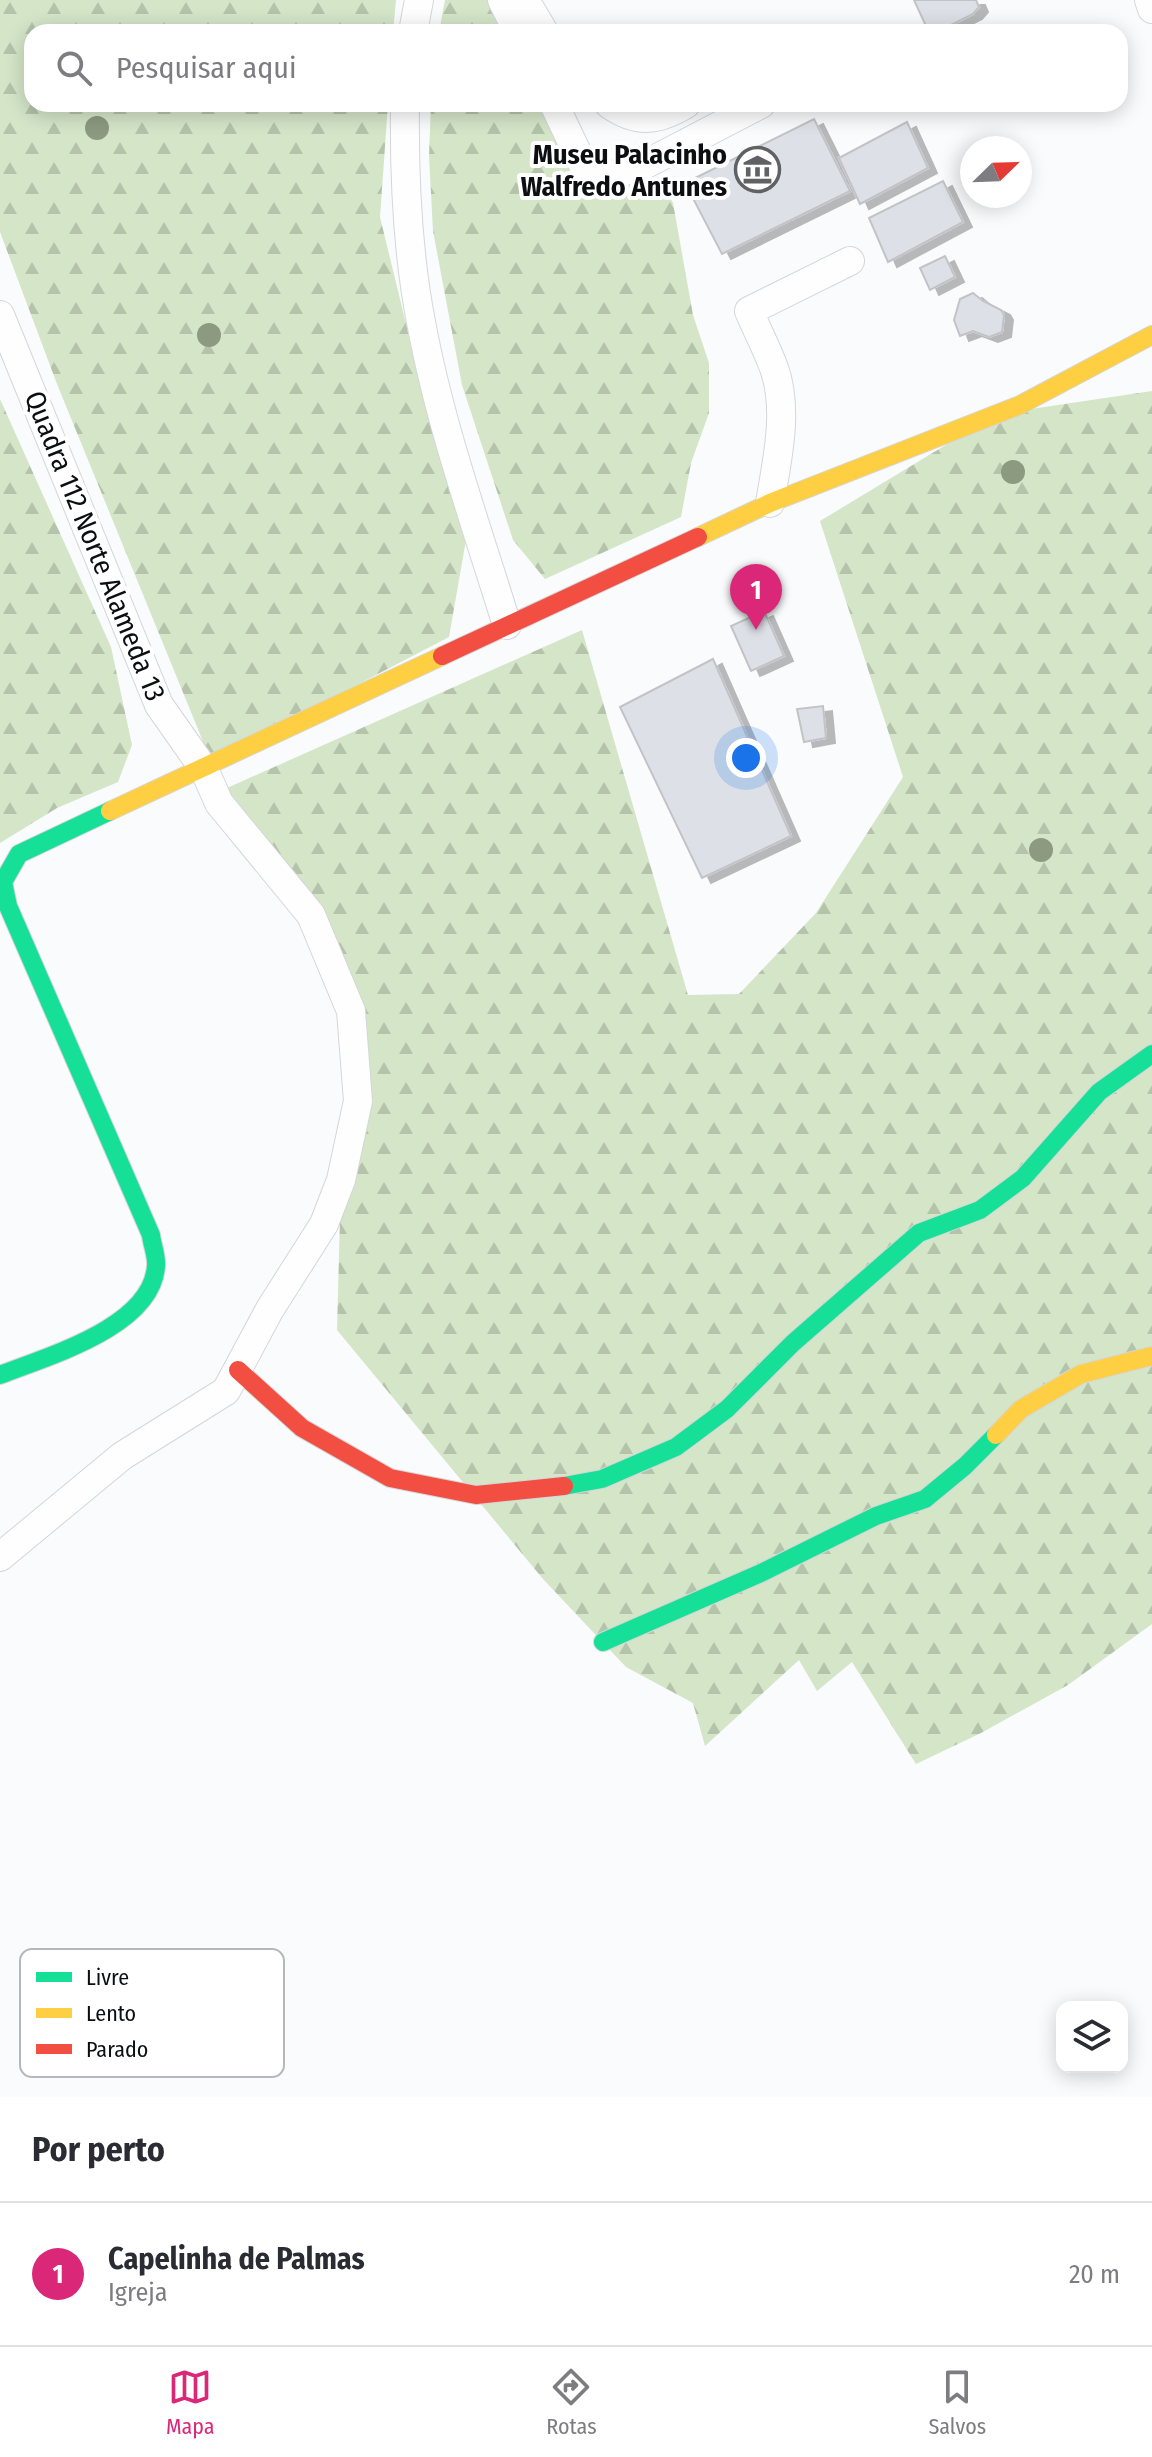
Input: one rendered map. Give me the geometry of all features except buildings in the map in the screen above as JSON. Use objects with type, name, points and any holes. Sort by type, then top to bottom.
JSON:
[{"type":"street","points":[[414,24],[419,0]]},
{"type":"street","points":[[502,0],[514,24]]},
{"type":"street","points":[[525,0],[539,24]]},
{"type":"street","points":[[1149,0],[1152,9]]},
{"type":"street","points":[[405,112],[404,174],[420,321],[437,394],[507,625]]},
{"type":"street","points":[[558,112],[583,165],[603,178],[646,164],[746,112]]},
{"type":"street","points":[[625,112],[637,118],[651,119],[667,112]]},
{"type":"street","points":[[770,503],[781,407],[775,370],[749,311],[850,261]]},
{"type":"street","name":"Quadra 112 Norte Alameda 13","points":[[0,315],[159,705],[204,769],[219,803],[311,915],[351,1011],[358,1101],[341,1180],[324,1224],[270,1309],[226,1391],[122,1456],[0,1557]]},
{"type":"street","points":[[0,1375],[116,1325],[135,1310],[151,1287],[156,1268],[151,1235],[9,930],[3,882],[10,859],[770,503],[1020,405],[1152,335]]},
{"type":"street","points":[[238,1370],[302,1428],[390,1478],[476,1495],[537,1490],[602,1479],[676,1447],[727,1409],[793,1343],[919,1233],[980,1210],[1023,1178],[1099,1092],[1152,1054]]},
{"type":"street","points":[[603,1642],[710,1597],[876,1516],[925,1499],[965,1466],[1021,1409],[1081,1374],[1152,1356]]},
{"type":"green space","points":[[0,0],[396,0],[394,24],[24,24],[24,112],[387,112],[380,217],[435,443],[466,540],[449,637],[211,761],[57,384],[0,232]]},
{"type":"green space","points":[[445,0],[488,0],[500,24],[440,24]]},
{"type":"green space","points":[[431,112],[544,112],[567,158],[585,185],[617,190],[645,179],[661,182],[673,203],[693,315],[709,363],[709,413],[691,463],[681,517],[545,579],[513,540],[462,385],[433,231],[429,156]]},
{"type":"green space","points":[[1152,391],[1152,1624],[1068,1685],[981,1733],[916,1764],[852,1662],[817,1691],[799,1660],[705,1746],[693,1703],[626,1667],[543,1579],[337,1330],[341,1180],[354,981],[227,788],[582,630],[688,995],[739,994],[816,913],[903,777],[820,521],[997,414]]},
{"type":"green space","points":[[0,399],[111,647],[132,745],[118,782],[57,808],[0,843]]},
{"type":"traffic: fast","points":[[0,1375],[69,1348],[118,1322],[137,1306],[150,1287],[156,1266],[151,1235],[8,906],[3,882],[19,854],[110,811]]},
{"type":"traffic: fast","points":[[564,1486],[602,1479],[676,1447],[727,1409],[793,1343],[919,1233],[980,1210],[1023,1178],[1099,1092],[1152,1054]]},
{"type":"traffic: fast","points":[[603,1642],[761,1573],[876,1516],[925,1499],[996,1435]]},
{"type":"traffic: slow","points":[[698,537],[770,503],[1020,405],[1152,335]]},
{"type":"traffic: slow","points":[[110,811],[442,656]]},
{"type":"traffic: slow","points":[[996,1435],[1021,1409],[1081,1374],[1152,1356]]},
{"type":"traffic: jam","points":[[442,656],[698,537]]},
{"type":"traffic: jam","points":[[238,1370],[302,1428],[390,1478],[476,1495],[564,1486]]},
{"type":"place","name":"Museu Palacinho Walfredo Antunes","points":[[758,170]]},
{"type":"place","name":"Capelinha de Palmas","points":[[756,630]]}]
